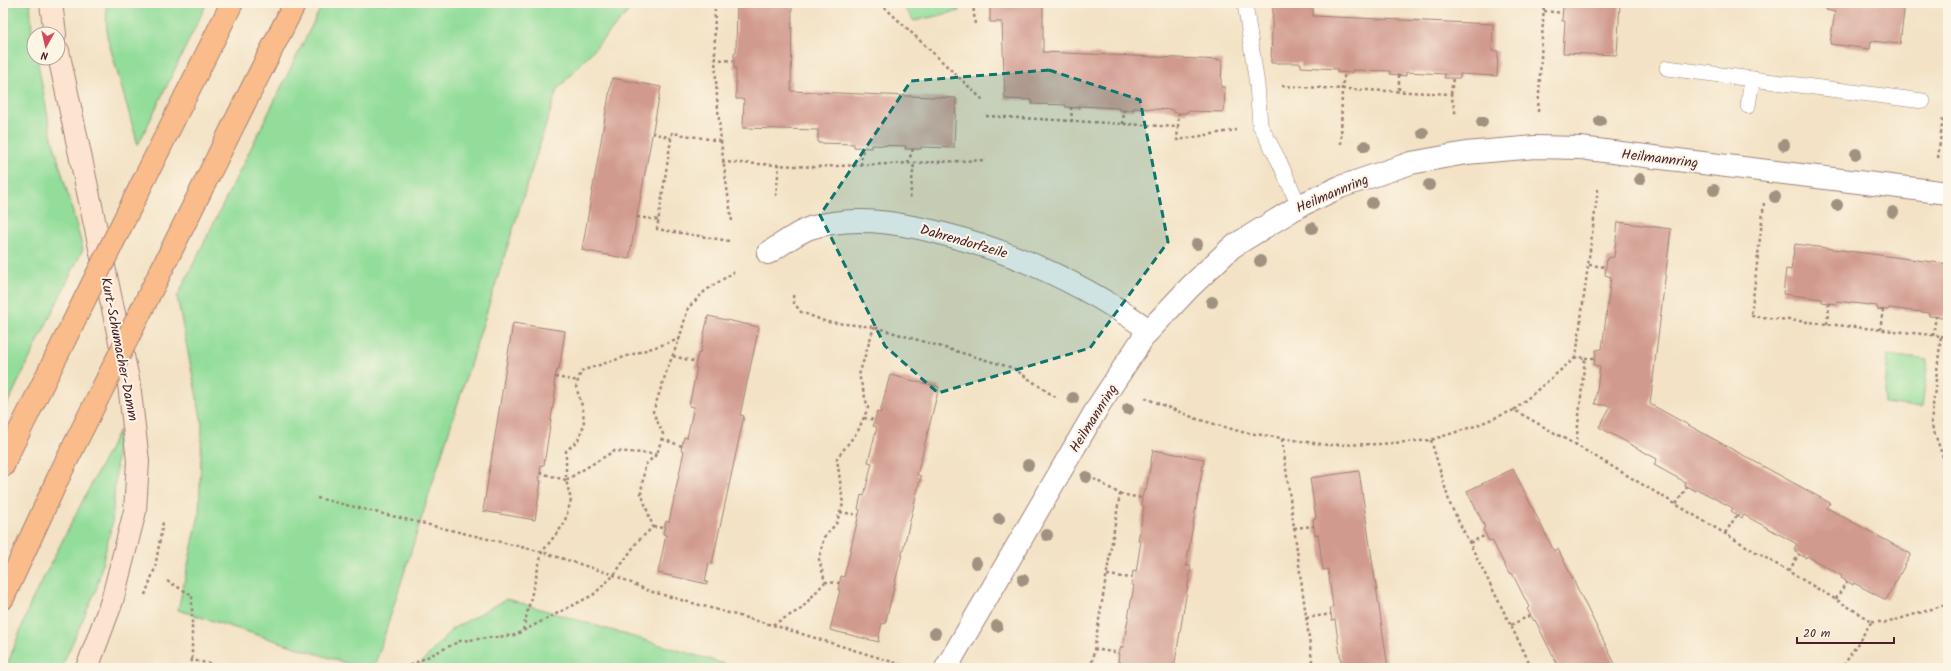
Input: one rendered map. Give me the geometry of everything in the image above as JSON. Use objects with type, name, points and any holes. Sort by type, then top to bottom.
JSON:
[{"type":"highway","points":[[6,459],[232,3]]},
{"type":"highway","points":[[3,598],[59,476],[295,3]]},
{"type":"main road","points":[[50,3],[54,26]]},
{"type":"main road","name":"Kurt-Schumacher-Damm","points":[[61,66],[129,384],[138,461],[135,510],[112,601],[87,668]]},
{"type":"street","name":"Heilmannring","points":[[946,668],[1099,405],[1149,330],[1189,288],[1232,247],[1299,206],[1340,187],[1411,163],[1466,153],[1535,147],[1580,148],[1948,193]]},
{"type":"street","name":"Dahrendorfzeile","points":[[768,253],[809,228],[839,222],[853,221],[907,225],[971,241],[1020,258],[1060,276],[1123,311],[1149,330]]},
{"type":"lane","points":[[1245,3],[1257,85],[1260,125],[1279,161],[1299,206]]},
{"type":"lane","points":[[1667,68],[1922,101]]},
{"type":"lane","points":[[1748,106],[1752,79]]},
{"type":"path","points":[[715,3],[714,59],[720,141],[732,221]]},
{"type":"path","points":[[880,3],[984,101]]},
{"type":"path","points":[[973,3],[975,25]]},
{"type":"path","points":[[1538,112],[1544,3]]},
{"type":"path","points":[[1544,11],[1563,13]]},
{"type":"path","points":[[714,59],[734,61]]},
{"type":"path","points":[[1341,144],[1342,87],[1345,72]]},
{"type":"path","points":[[1399,75],[1399,91]]},
{"type":"path","points":[[1454,78],[1451,94],[1456,116]]},
{"type":"path","points":[[1257,85],[1342,87],[1451,94]]},
{"type":"path","points":[[1071,107],[1072,121]]},
{"type":"path","points":[[1123,124],[1124,110]]},
{"type":"path","points":[[1179,113],[1177,140],[1260,125]]},
{"type":"path","points":[[986,116],[1178,127]]},
{"type":"path","points":[[652,133],[671,138]]},
{"type":"path","points":[[720,141],[672,133],[657,229],[729,242]]},
{"type":"path","points":[[861,165],[863,147]]},
{"type":"path","points":[[908,163],[913,149]]},
{"type":"path","points":[[722,162],[814,167],[986,160]]},
{"type":"path","points":[[909,202],[914,163]]},
{"type":"path","points":[[776,196],[779,165]]},
{"type":"path","points":[[1145,398],[1197,419],[1242,432],[1327,445],[1356,445],[1431,440],[1475,426],[1514,410],[1576,357],[1598,188]]},
{"type":"path","points":[[1764,202],[1751,316],[1941,336],[1948,338]]},
{"type":"path","points":[[637,217],[658,220]]},
{"type":"path","points":[[1589,265],[1606,267]]},
{"type":"path","points":[[653,528],[641,493],[645,465],[657,454],[663,434],[653,412],[680,339],[688,308],[705,291],[734,272]]},
{"type":"path","points":[[793,295],[794,303],[801,312],[827,322],[874,326],[1013,368],[1058,399]]},
{"type":"path","points":[[1827,324],[1829,303]]},
{"type":"path","points":[[1880,330],[1883,310]]},
{"type":"path","points":[[1932,336],[1936,316]]},
{"type":"path","points":[[825,582],[819,559],[824,537],[836,524],[843,504],[837,458],[858,431],[868,408],[859,375],[874,326]]},
{"type":"path","points":[[1941,336],[1931,423],[1948,472]]},
{"type":"path","points":[[523,630],[542,552],[564,524],[571,500],[566,480],[566,451],[578,440],[584,425],[583,409],[576,387],[580,371],[680,339]]},
{"type":"path","points":[[673,356],[696,362]]},
{"type":"path","points":[[1576,357],[1595,358]]},
{"type":"path","points":[[1576,445],[1585,358]]},
{"type":"path","points":[[555,378],[578,381]]},
{"type":"path","points":[[1514,410],[1576,445],[1872,621],[1886,623],[1948,604]]},
{"type":"path","points":[[864,418],[875,420]]},
{"type":"path","points":[[662,438],[682,446]]},
{"type":"path","points":[[1282,439],[1313,668]]},
{"type":"path","points":[[1431,440],[1450,504],[1532,668]]},
{"type":"path","points":[[540,473],[566,480],[614,452],[657,454]]},
{"type":"path","points":[[1094,480],[1120,494],[1142,498]]},
{"type":"path","points":[[1676,504],[1687,487]]},
{"type":"path","points":[[1091,668],[1120,494]]},
{"type":"path","points":[[317,498],[542,552],[614,575],[649,591],[772,625],[912,668]]},
{"type":"path","points":[[840,512],[859,515]]},
{"type":"path","points":[[1725,533],[1737,514]]},
{"type":"path","points":[[1294,528],[1314,526]]},
{"type":"path","points":[[405,668],[460,641],[515,635],[593,595],[614,575],[637,542],[653,528],[665,528]]},
{"type":"path","points":[[1470,543],[1486,534]]},
{"type":"path","points":[[1789,571],[1799,554]]},
{"type":"path","points":[[1107,575],[1132,578]]},
{"type":"path","points":[[167,581],[192,595],[192,660],[190,668]]},
{"type":"path","points":[[1836,599],[1847,581]]},
{"type":"path","points":[[825,582],[839,583]]},
{"type":"path","points":[[772,625],[801,609],[825,582]]},
{"type":"path","points":[[1306,618],[1331,614]]},
{"type":"path","points":[[1511,625],[1530,615]]},
{"type":"path","points":[[1842,668],[1872,621]]},
{"type":"path","points":[[1094,649],[1119,653]]},
{"type":"path","points":[[192,660],[230,668]]},
{"type":"highlighted area","points":[[1049,70],[1140,100],[1168,242],[1090,348],[938,393],[885,346],[820,215],[911,81]]},
{"type":"green space","points":[[3,3],[30,3],[32,26],[26,26],[26,66],[38,66],[51,134],[83,249],[3,413]]},
{"type":"green space","points":[[106,3],[207,3],[138,145],[107,36]]},
{"type":"green space","points":[[323,3],[636,3],[557,90],[374,668],[362,668],[178,610],[199,515],[202,423],[177,297]]},
{"type":"green space","points":[[901,3],[958,3],[959,11],[914,21]]},
{"type":"green space","points":[[1888,355],[1928,360],[1922,408],[1884,403]]},
{"type":"green space","points":[[119,430],[112,524],[96,590],[61,668],[6,668],[32,600]]},
{"type":"green space","points":[[507,599],[738,668],[417,668],[452,629]]},
{"type":"building","points":[[737,3],[792,3],[791,91],[956,98],[954,148],[921,147],[921,149],[905,149],[906,146],[871,145],[871,148],[854,147],[854,144],[818,143],[818,130],[743,128],[744,99],[736,99],[736,68],[734,68],[734,53],[736,53]]},
{"type":"building","points":[[990,3],[1043,3],[1043,52],[1222,60],[1221,87],[1225,87],[1224,112],[1187,111],[1187,113],[1179,113],[1173,112],[1173,110],[1133,108],[1134,110],[1079,106],[1079,108],[1065,107],[1066,105],[1032,104],[1032,100],[1005,99],[1002,22],[990,22]]},
{"type":"building","points":[[1273,3],[1313,3],[1313,16],[1493,24],[1492,51],[1498,51],[1497,76],[1460,74],[1460,78],[1444,78],[1445,74],[1406,72],[1406,76],[1390,74],[1390,71],[1352,70],[1352,73],[1337,72],[1337,69],[1301,67],[1301,63],[1271,63]]},
{"type":"building","points":[[1566,3],[1620,3],[1617,55],[1563,53],[1565,21],[1562,21],[1563,6],[1566,6]]},
{"type":"building","points":[[1827,3],[1905,3],[1900,44],[1871,41],[1870,49],[1830,44],[1835,12],[1826,10]]},
{"type":"building","points":[[612,78],[661,87],[629,259],[582,250]]},
{"type":"building","points":[[1618,222],[1671,229],[1650,404],[1830,503],[1827,508],[1911,554],[1886,600],[1854,583],[1853,585],[1841,578],[1842,576],[1807,556],[1806,558],[1795,552],[1796,550],[1794,549],[1797,544],[1744,515],[1742,518],[1731,511],[1733,508],[1697,489],[1696,491],[1684,485],[1685,482],[1654,465],[1657,459],[1599,427],[1611,406],[1595,404],[1600,367],[1594,365],[1596,350],[1602,349],[1611,277],[1605,275],[1607,258],[1614,257]]},
{"type":"building","points":[[1795,244],[1948,264],[1948,315],[1943,315],[1942,317],[1929,316],[1929,313],[1889,308],[1888,310],[1877,309],[1877,306],[1837,301],[1837,304],[1829,303],[1822,302],[1822,299],[1783,294],[1786,269],[1791,270]]},
{"type":"building","points":[[708,316],[759,327],[740,415],[744,416],[712,564],[709,563],[705,581],[708,582],[707,584],[658,573],[666,535],[663,534],[666,521],[669,522],[684,451],[681,450],[684,437],[687,438],[694,407],[689,406],[697,368],[695,368],[698,353],[700,354]]},
{"type":"building","points":[[513,323],[565,331],[559,370],[557,370],[555,377],[554,386],[556,386],[544,465],[541,465],[539,480],[541,481],[535,520],[483,511]]},
{"type":"building","points":[[890,375],[939,387],[917,475],[921,476],[885,624],[882,623],[878,640],[879,642],[830,630],[840,590],[838,590],[841,576],[844,577],[860,510],[858,509],[861,495],[864,496],[872,463],[868,462],[877,427],[873,426],[877,412],[880,413]]},
{"type":"building","points":[[1153,450],[1204,459],[1186,566],[1191,566],[1174,668],[1120,668],[1121,662],[1118,662],[1119,653],[1121,647],[1123,647],[1134,585],[1131,585],[1133,571],[1136,572],[1141,541],[1138,541],[1144,506],[1141,505],[1142,498],[1144,490],[1146,491]]},
{"type":"building","points":[[1513,469],[1554,551],[1558,549],[1617,668],[1559,668],[1535,620],[1534,621],[1527,609],[1529,607],[1512,573],[1509,574],[1492,540],[1489,541],[1483,529],[1485,527],[1467,491]]},
{"type":"building","points":[[1359,471],[1388,668],[1342,668],[1335,620],[1332,621],[1330,608],[1333,607],[1328,569],[1323,570],[1318,534],[1315,535],[1313,519],[1316,518],[1310,478]]}]
